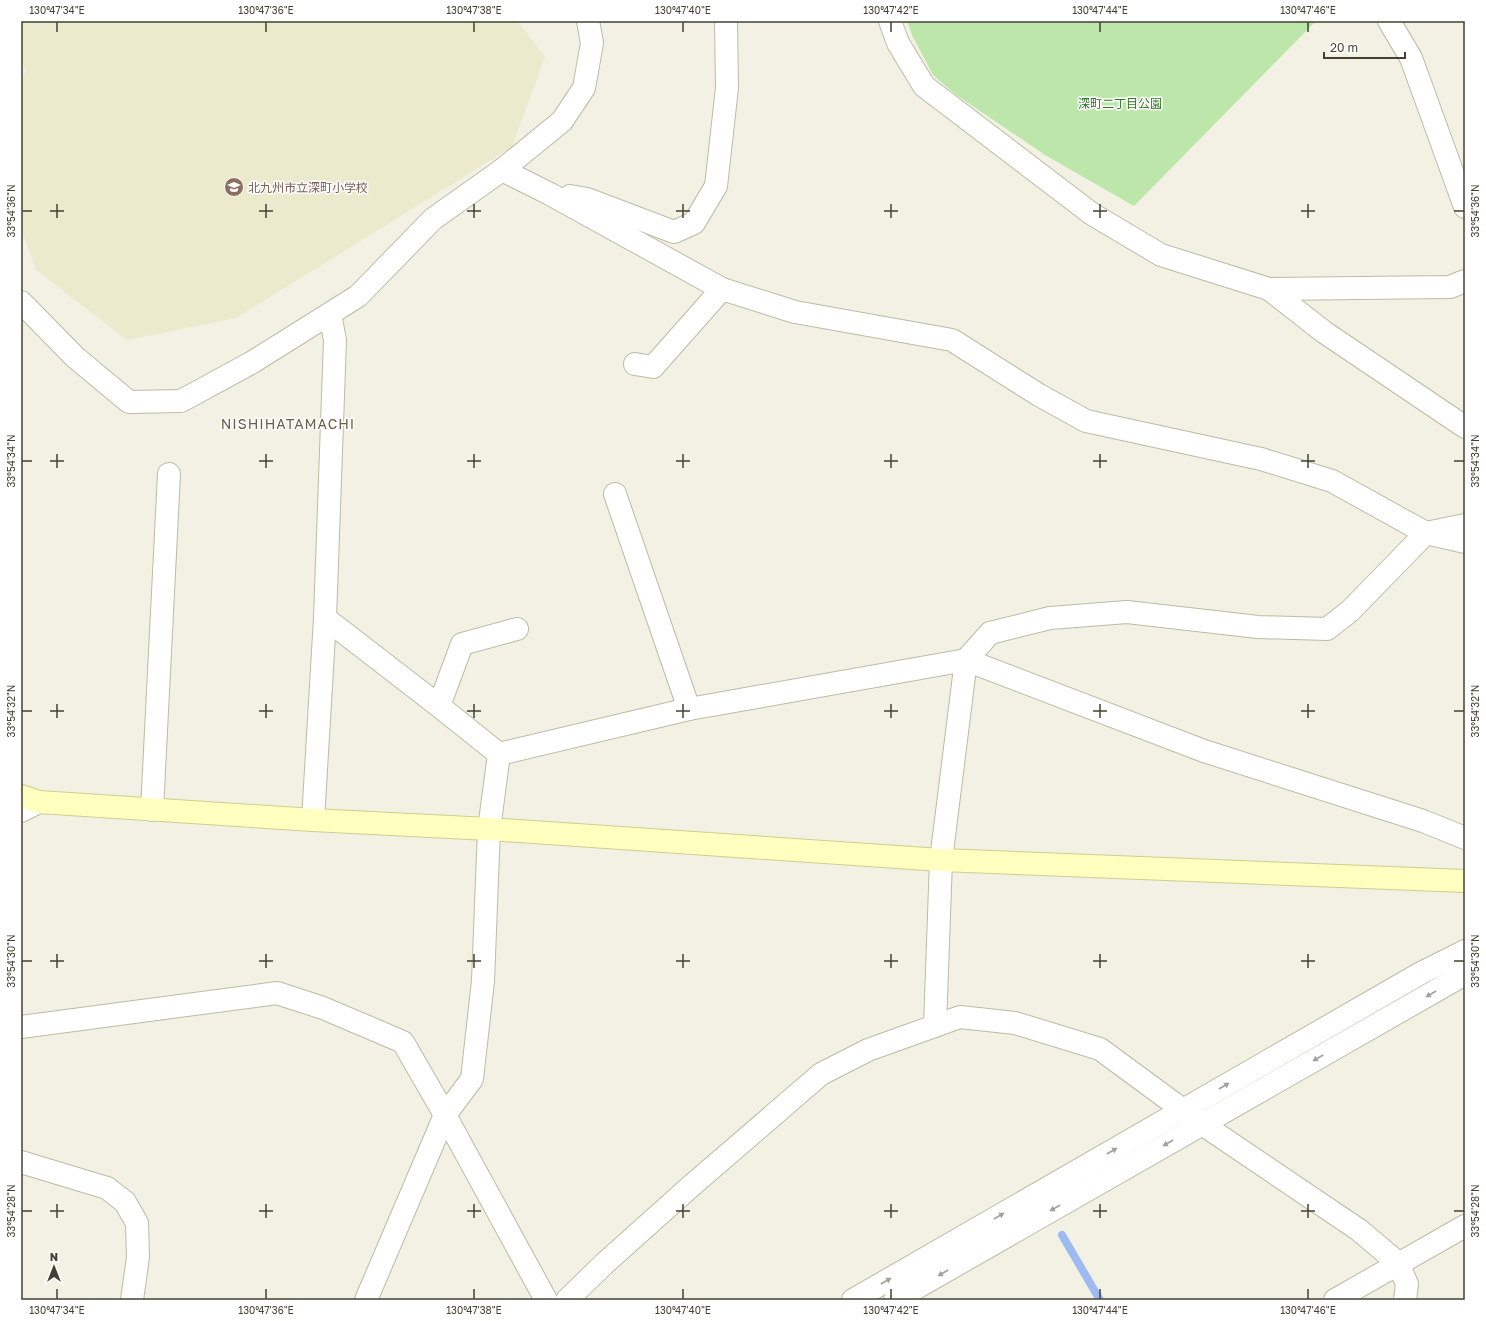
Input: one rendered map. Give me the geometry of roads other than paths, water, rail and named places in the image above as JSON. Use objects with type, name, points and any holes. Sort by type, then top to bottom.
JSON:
[{"type":"street","points":[[21,302],[75,357],[130,402],[181,401],[251,363],[358,296],[433,220],[502,170],[562,121],[584,88],[592,43],[588,21]]},
{"type":"street","points":[[550,194],[587,199],[674,232],[694,223],[716,186],[727,88],[726,21]]},
{"type":"street","points":[[890,21],[898,43],[924,86],[1092,214],[1161,255],[1269,289],[1450,286],[1465,281]]},
{"type":"street","points":[[1389,21],[1411,58],[1465,203]]},
{"type":"street","points":[[502,170],[550,194],[722,289],[795,312],[952,340],[1039,395],[1086,421],[1261,459],[1332,480],[1426,533],[1465,542]]},
{"type":"street","points":[[635,364],[653,367],[722,289]]},
{"type":"street","points":[[1269,289],[1324,332],[1465,427]]},
{"type":"street","points":[[313,820],[325,618],[335,340],[330,314]]},
{"type":"street","points":[[152,810],[169,474]]},
{"type":"street","points":[[615,494],[689,709]]},
{"type":"street","points":[[935,1026],[941,860],[966,660],[990,633],[1050,618],[1127,612],[1258,627],[1327,629],[1350,611],[1426,533],[1465,525]]},
{"type":"street","points":[[325,618],[499,754]]},
{"type":"street","points":[[439,706],[462,644],[517,630]]},
{"type":"street","points":[[499,754],[689,709],[966,660],[1204,751],[1423,821],[1465,838]]},
{"type":"street","points":[[366,1300],[446,1115],[472,1079],[483,981],[489,829],[499,754]]},
{"type":"street","points":[[27,803],[489,829],[941,860],[1465,881]]},
{"type":"street","points":[[853,1300],[1421,973],[1465,951]]},
{"type":"street","points":[[895,1300],[1465,974]]},
{"type":"street","points":[[21,1027],[277,993],[324,1008],[403,1042],[446,1115],[546,1300]]},
{"type":"street","points":[[567,1300],[604,1264],[690,1187],[822,1074],[868,1050],[960,1017],[1015,1023],[1100,1049],[1202,1124],[1359,1230],[1398,1263],[1406,1284],[1406,1300]]},
{"type":"street","points":[[21,1162],[107,1188],[125,1202],[137,1223],[138,1257],[132,1300]]},
{"type":"street","points":[[1335,1300],[1465,1226]]},
{"type":"waterway","points":[[1062,1235],[1100,1300]]},
{"type":"place","name":"北九州市立深町小学校","points":[[234,187]]},
{"type":"district","name":"NISHIHATAMACHI","points":[[288,423]]},
{"type":"park label","name":"深町二丁目公園","points":[[1120,103]]}]
